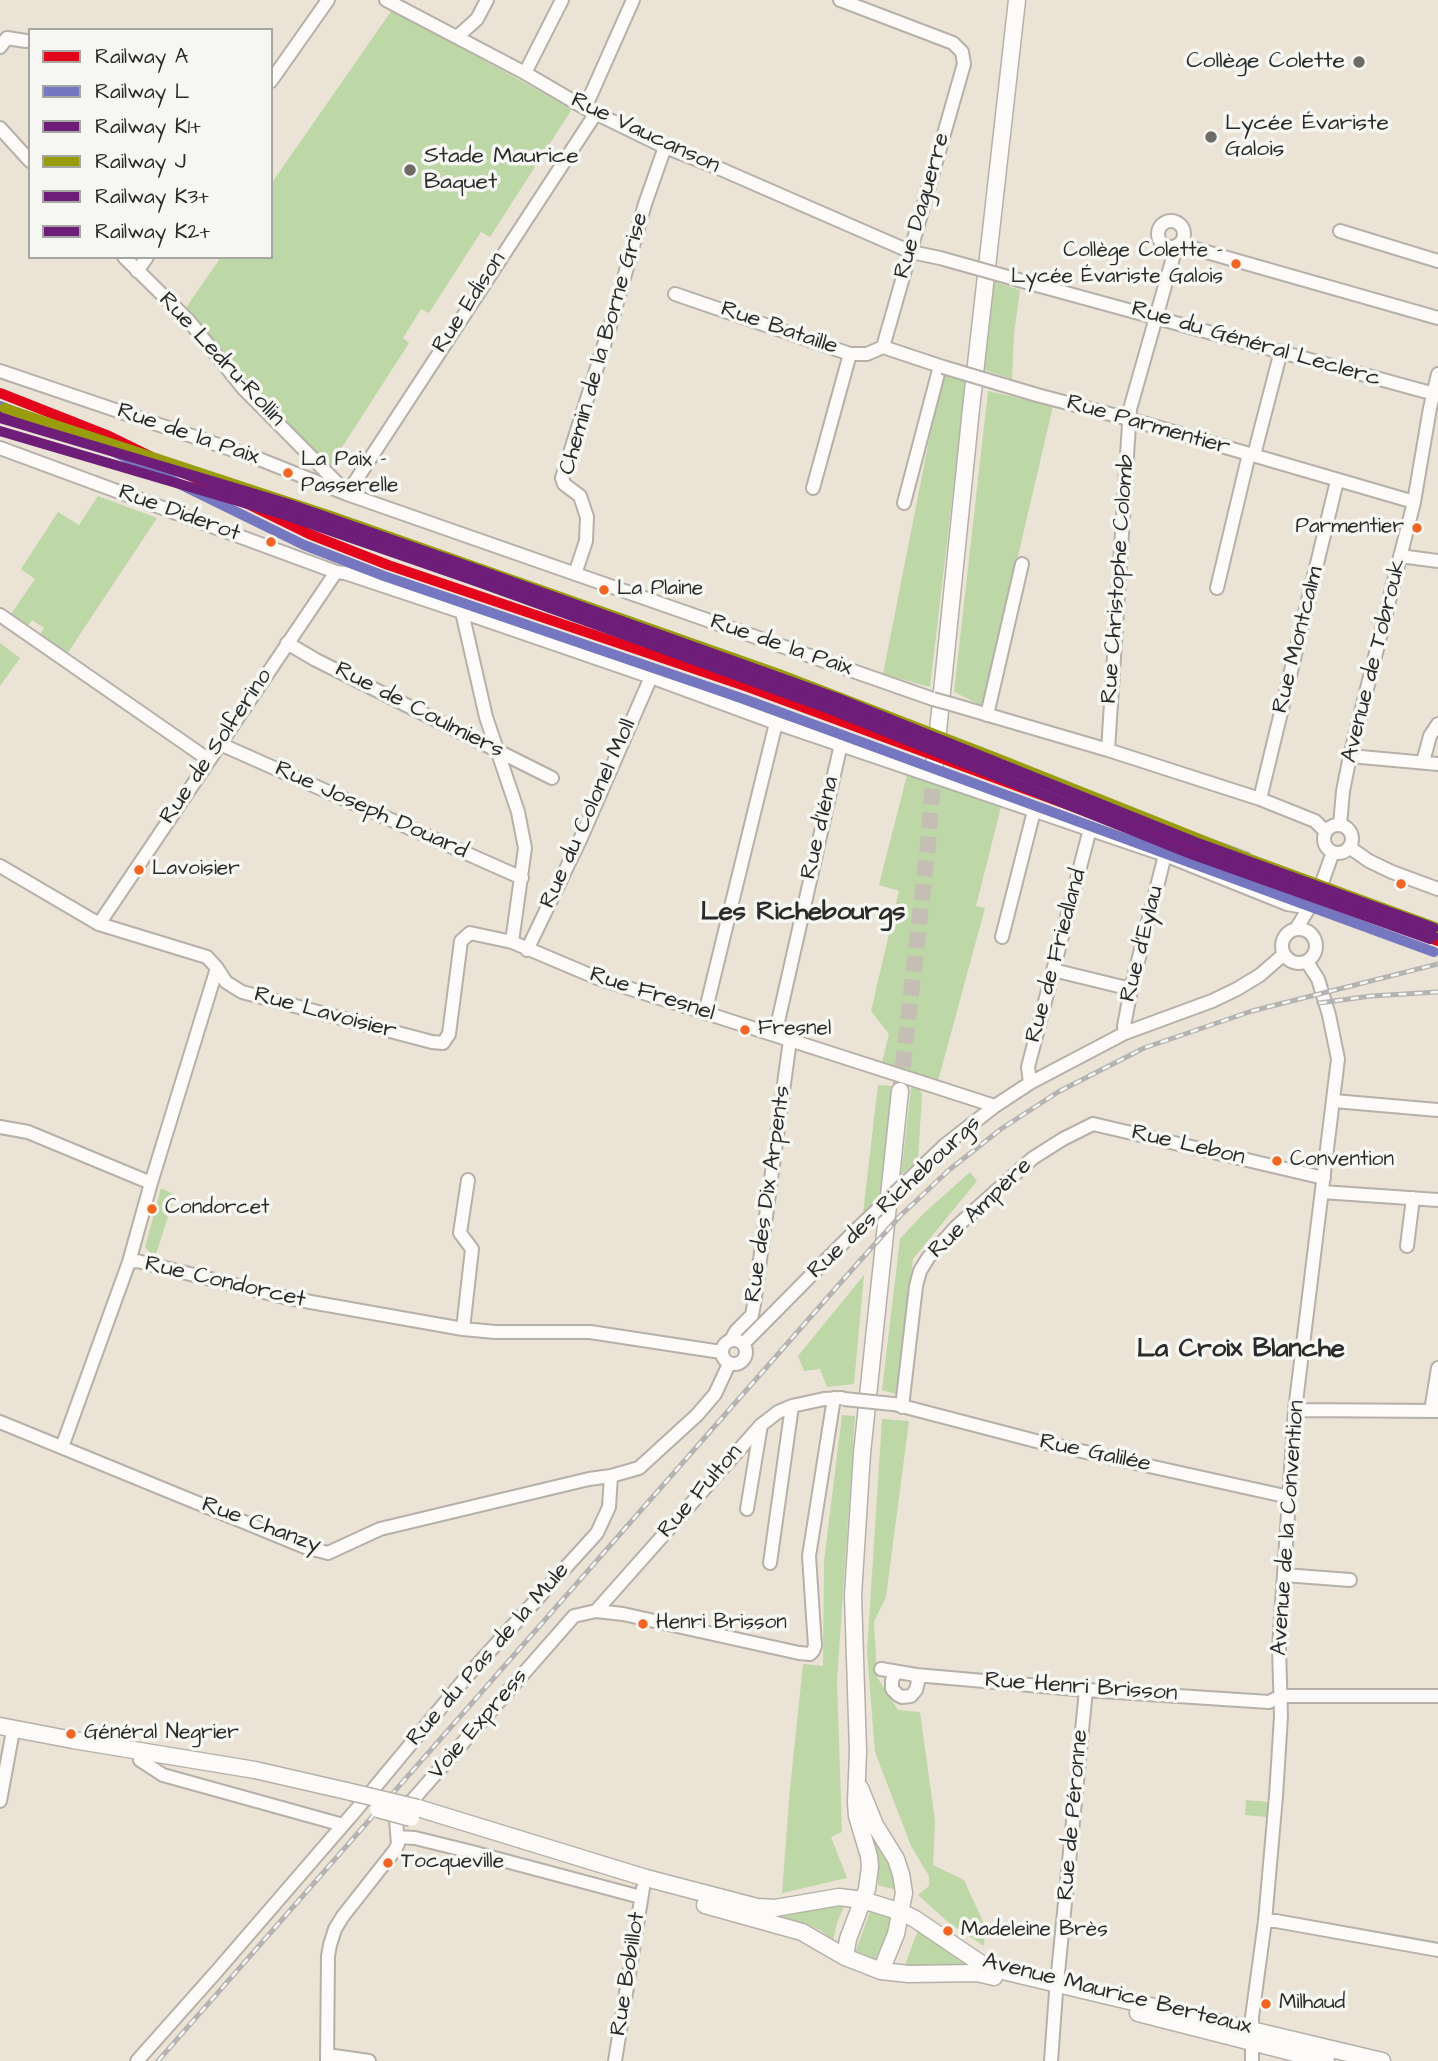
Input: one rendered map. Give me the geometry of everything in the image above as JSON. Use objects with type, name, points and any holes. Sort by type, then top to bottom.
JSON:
[{"type":"main road","points":[[934,770],[1017,0]]},
{"type":"main road","points":[[845,1957],[848,1939],[867,1888],[870,1867],[857,1816],[853,1595],[858,1496],[900,1091]]},
{"type":"main road","points":[[4,1732],[140,1760],[350,1796]]},
{"type":"main road","points":[[4,1732],[73,1740],[256,1770],[415,1813]]},
{"type":"main road","points":[[858,1782],[874,1825],[896,1859],[904,1893],[896,1934],[881,1970]]},
{"type":"main road","name":"Avenue Maurice Berteaux","points":[[415,1813],[757,1907],[775,1908],[839,1897],[863,1900],[901,1912],[933,1930],[986,1967],[1057,1987]]},
{"type":"main road","name":"Avenue Maurice Berteaux","points":[[415,1813],[515,1845],[640,1892],[802,1932],[845,1957],[881,1970],[909,1974],[977,1973],[1057,1987],[1382,2061]]},
{"type":"main road","name":"Avenue Maurice Berteaux","points":[[1252,2030],[1326,2061]]},
{"type":"street","points":[[273,77],[328,0]]},
{"type":"street","name":"Rue Vaucanson","points":[[386,0],[590,111],[665,147],[911,252]]},
{"type":"street","points":[[457,37],[477,19],[486,0]]},
{"type":"street","points":[[525,74],[562,0]]},
{"type":"street","name":"Rue Edison","points":[[347,494],[590,111],[633,0]]},
{"type":"street","points":[[840,0],[875,6]]},
{"type":"street","name":"Rue Daguerre","points":[[875,6],[953,43],[962,52],[964,64],[883,347]]},
{"type":"street","points":[[0,47],[7,38],[26,41]]},
{"type":"street","points":[[0,128],[28,159]]},
{"type":"street","name":"Chemin de la Borne Grise","points":[[575,574],[586,541],[587,517],[580,496],[564,484],[562,478],[645,204],[665,147]]},
{"type":"street","points":[[1340,232],[1438,261]]},
{"type":"street","name":"Rue Christophe Colomb","points":[[1108,750],[1130,409],[1179,244],[1438,318]]},
{"type":"street","name":"Rue du Général Leclerc","points":[[911,252],[1436,395]]},
{"type":"street","name":"Rue Ledru-Rollin","points":[[126,259],[189,321],[243,388],[322,478],[347,494]]},
{"type":"street","points":[[137,271],[146,259]]},
{"type":"street","name":"Rue Bataille","points":[[675,294],[850,354],[867,354],[883,347]]},
{"type":"street","name":"Rue Parmentier","points":[[883,347],[1037,395],[1414,502]]},
{"type":"street","points":[[1217,588],[1280,351]]},
{"type":"street","points":[[813,488],[850,354]]},
{"type":"street","points":[[904,503],[942,366]]},
{"type":"street","name":"Rue de la Paix","points":[[0,371],[322,478]]},
{"type":"street","name":"Avenue de Tobrouk","points":[[1340,825],[1350,756],[1414,502],[1438,374]]},
{"type":"street","name":"Rue Diderot","points":[[0,448],[336,572],[461,612],[776,723],[1165,855],[1287,904],[1312,905]]},
{"type":"street","name":"Rue Montcalm","points":[[1261,799],[1337,481]]},
{"type":"street","name":"Rue de la Paix","points":[[347,494],[933,699],[1108,750],[1261,799],[1315,821],[1326,832]]},
{"type":"street","points":[[1400,556],[1438,561]]},
{"type":"street","points":[[987,715],[1022,564]]},
{"type":"street","name":"Rue de Solferino","points":[[99,924],[336,572]]},
{"type":"street","points":[[461,612],[486,717],[518,812],[525,848],[512,942]]},
{"type":"street","points":[[0,615],[209,760]]},
{"type":"street","name":"Rue de Coulmiers","points":[[287,643],[552,778]]},
{"type":"street","name":"Rue du Colonel Moll","points":[[527,950],[580,840],[651,677]]},
{"type":"street","points":[[705,1013],[776,723]]},
{"type":"street","points":[[1423,762],[1430,736],[1438,724]]},
{"type":"street","name":"Rue Joseph Douard","points":[[220,744],[522,878]]},
{"type":"street","name":"Rue d'Iéna","points":[[775,1035],[841,744]]},
{"type":"street","points":[[1350,756],[1438,764]]},
{"type":"street","points":[[1002,937],[1034,811]]},
{"type":"street","points":[[1296,929],[1312,905],[1331,857],[1324,841],[1326,832],[1332,826],[1340,825],[1349,829],[1352,843],[1349,848],[1331,857]]},
{"type":"street","name":"Rue de Friedland","points":[[1030,1083],[1028,1067],[1090,829]]},
{"type":"street","points":[[1349,848],[1392,872],[1438,889]]},
{"type":"street","name":"Rue d'Eylau","points":[[1125,1033],[1131,989],[1165,855]]},
{"type":"street","name":"Rue Lavoisier","points":[[0,866],[99,924],[206,957],[226,982],[242,992],[391,1032],[443,1043],[449,1034],[461,941],[470,933]]},
{"type":"street","points":[[1310,933],[1312,905]]},
{"type":"street","points":[[1301,929],[1310,933],[1314,937],[1316,948],[1307,961],[1297,964],[1283,955],[1282,939],[1290,931],[1301,929]]},
{"type":"street","name":"Rue Fresnel","points":[[470,933],[512,942],[597,978],[995,1106]]},
{"type":"street","name":"Rue des Richebourgs","points":[[737,1342],[771,1315],[945,1145],[995,1106],[1030,1083],[1125,1033],[1237,989],[1260,975],[1283,955]]},
{"type":"street","name":"Avenue de la Convention","points":[[1252,2061],[1252,2030],[1277,1790],[1281,1716],[1279,1648],[1295,1410],[1338,1059],[1318,979],[1307,961]]},
{"type":"street","name":"Rue Condorcet","points":[[217,968],[129,1262],[137,1261],[288,1298],[463,1329],[495,1332],[590,1332],[721,1352]]},
{"type":"street","points":[[1053,970],[1131,989]]},
{"type":"street","name":"Rue des Dix Arpents","points":[[737,1342],[736,1331],[752,1315],[790,1040]]},
{"type":"street","points":[[1334,1101],[1438,1110]]},
{"type":"street","name":"Rue Lebon","points":[[1093,1124],[1324,1178]]},
{"type":"street","name":"Rue Ampère","points":[[897,1405],[916,1286],[920,1271],[928,1258],[956,1227],[1032,1158],[1093,1124]]},
{"type":"street","points":[[0,1127],[28,1132],[151,1183]]},
{"type":"street","points":[[463,1329],[472,1249],[460,1233],[468,1180]]},
{"type":"street","points":[[1322,1192],[1438,1200]]},
{"type":"street","points":[[1408,1246],[1413,1198]]},
{"type":"street","points":[[62,1447],[129,1262]]},
{"type":"street","points":[[752,1311],[759,1309],[771,1315]]},
{"type":"street","points":[[737,1342],[746,1351],[745,1358],[740,1363],[729,1364],[723,1359],[721,1352],[724,1344],[737,1342]]},
{"type":"street","name":"Rue Chanzy","points":[[0,1422],[305,1547],[328,1553],[380,1529],[639,1468],[697,1415],[715,1394],[729,1364]]},
{"type":"street","points":[[1295,1410],[1434,1411],[1438,1368]]},
{"type":"street","points":[[596,1611],[810,1654],[815,1646],[809,1556],[834,1398]]},
{"type":"street","name":"Rue Galilée","points":[[834,1398],[897,1405],[1035,1441],[1289,1497]]},
{"type":"street","name":"Rue Fulton","points":[[596,1611],[761,1424],[792,1406],[834,1398]]},
{"type":"street","points":[[770,1563],[792,1406]]},
{"type":"street","points":[[747,1509],[761,1424]]},
{"type":"street","name":"Rue du Pas de la Mule","points":[[137,2061],[343,1825],[468,1675],[597,1533],[609,1507],[611,1476]]},
{"type":"street","points":[[1284,1575],[1350,1580]]},
{"type":"street","name":"Voie Express","points":[[327,2058],[328,1956],[335,1928],[395,1850],[398,1844],[396,1819],[574,1616],[596,1611]]},
{"type":"street","name":"Rue Henri Brisson","points":[[881,1669],[916,1675],[1086,1690],[1269,1702],[1281,1696],[1438,1696]]},
{"type":"street","points":[[896,1672],[892,1689],[902,1697],[911,1696],[916,1690],[916,1675]]},
{"type":"street","name":"Rue de Péronne","points":[[1051,2061],[1086,1690]]},
{"type":"street","points":[[0,1801],[4,1732]]},
{"type":"street","points":[[140,1760],[163,1775],[343,1825]]},
{"type":"street","name":"Avenue Maurice Berteaux","points":[[398,1837],[415,1838],[640,1892]]},
{"type":"street","name":"Rue Bobillot","points":[[615,2061],[640,1892]]},
{"type":"street","points":[[1265,1921],[1438,1950]]},
{"type":"street","points":[[327,2058],[369,2061]]},
{"type":"green space","points":[[392,10],[572,109],[490,237],[481,232],[429,313],[421,309],[403,338],[409,343],[330,466],[244,381],[185,309],[220,259],[273,259],[273,181]]},
{"type":"green space","points":[[993,281],[1020,290],[1012,379],[982,369]]},
{"type":"green space","points":[[942,374],[966,381],[930,687],[883,674]]},
{"type":"green space","points":[[988,391],[1053,406],[983,706],[954,692]]},
{"type":"green space","points":[[98,496],[157,518],[67,654],[39,636],[44,628],[32,620],[28,625],[11,614],[35,579],[21,569],[58,512],[79,525]]},
{"type":"green space","points":[[0,643],[20,658],[0,686]]},
{"type":"green space","points":[[907,775],[1001,807],[976,906],[985,908],[938,1081],[882,1062],[889,1034],[871,1011],[899,891],[879,885]]},
{"type":"green space","points":[[878,1085],[892,1086],[881,1195],[863,1213]]},
{"type":"green space","points":[[911,1088],[919,1089],[922,1094],[918,1160],[901,1175]]},
{"type":"green space","points":[[970,1172],[977,1181],[913,1259],[896,1394],[882,1390],[900,1239],[923,1214]]},
{"type":"green space","points":[[161,1188],[175,1195],[156,1254],[152,1255],[145,1247]]},
{"type":"green space","points":[[864,1275],[854,1384],[827,1387],[820,1369],[804,1371],[798,1356]]},
{"type":"green space","points":[[842,1415],[855,1416],[837,1682],[842,1832],[831,1837],[847,1878],[782,1893],[803,1664],[823,1666],[824,1561]]},
{"type":"green space","points":[[882,1419],[909,1421],[886,1597],[874,1622],[877,1677],[898,1710],[920,1712],[935,1821],[933,1865],[964,1880],[985,1926],[984,1946],[948,1922],[918,1895],[929,1886],[929,1876],[911,1846],[875,1752],[867,1652]]},
{"type":"green space","points":[[1246,1800],[1268,1802],[1266,1817],[1245,1815]]},
{"type":"green space","points":[[866,1819],[890,1865],[896,1890],[878,1885],[878,1856]]},
{"type":"green space","points":[[844,1906],[833,1940],[804,1923],[780,1917],[818,1908]]},
{"type":"green space","points":[[870,1912],[890,1916],[891,1919],[875,1959],[856,1950]]},
{"type":"green space","points":[[918,1930],[953,1956],[966,1964],[905,1965]]},
{"type":"tunnel","points":[[900,1091],[934,770]]},
{"type":"railway","points":[[952,748],[1248,854]]},
{"type":"railway","points":[[158,2061],[857,1264],[900,1216],[949,1170],[1001,1129],[1058,1092],[1144,1048],[1252,1011],[1438,964]]},
{"type":"railway","points":[[1319,1003],[1371,996],[1438,992]]},
{"type":"rail line","name":"A","points":[[0,393],[109,436],[309,534],[388,565],[748,687],[1438,941]]},
{"type":"rail line","name":"L","points":[[0,406],[104,447],[304,545],[384,576],[744,699],[1434,952]]},
{"type":"rail line","name":"J","points":[[4,408],[334,517],[779,674],[1247,858],[1438,928]]},
{"type":"rail line","name":"K1+","points":[[0,412],[346,528],[785,685],[930,739],[1249,866],[1438,935]]},
{"type":"rail line","name":"K3+","points":[[0,418],[289,504],[482,571],[837,698],[1195,842],[1434,928]]},
{"type":"rail line","name":"K2+","points":[[0,431],[285,515],[478,582],[832,710],[1191,854],[1430,939]]},
{"type":"place","name":"Collège Colette","points":[[1359,62]]},
{"type":"place","name":"Lycée Évariste Galois","points":[[1211,137]]},
{"type":"place","name":"Stade Maurice Baquet","points":[[410,170]]},
{"type":"place","name":"Collège Colette - Lycée Évariste Galois","points":[[1236,264]]},
{"type":"place","name":"La Paix - Passerelle","points":[[288,473]]},
{"type":"place","name":"Parmentier","points":[[1417,528]]},
{"type":"place","name":"La Plaine","points":[[604,590]]},
{"type":"place","name":"Lavoisier","points":[[139,870]]},
{"type":"place","name":"Fresnel","points":[[745,1030]]},
{"type":"place","name":"Convention","points":[[1277,1161]]},
{"type":"place","name":"Condorcet","points":[[152,1209]]},
{"type":"place","name":"Henri Brisson","points":[[643,1624]]},
{"type":"place","name":"Général Negrier","points":[[71,1734]]},
{"type":"place","name":"Tocqueville","points":[[388,1863]]},
{"type":"place","name":"Madeleine Brès","points":[[948,1931]]},
{"type":"place","name":"Milhaud","points":[[1266,2004]]},
{"type":"district","name":"Les Richebourgs","points":[[803,914]]},
{"type":"district","name":"La Croix Blanche","points":[[1241,1351]]}]
